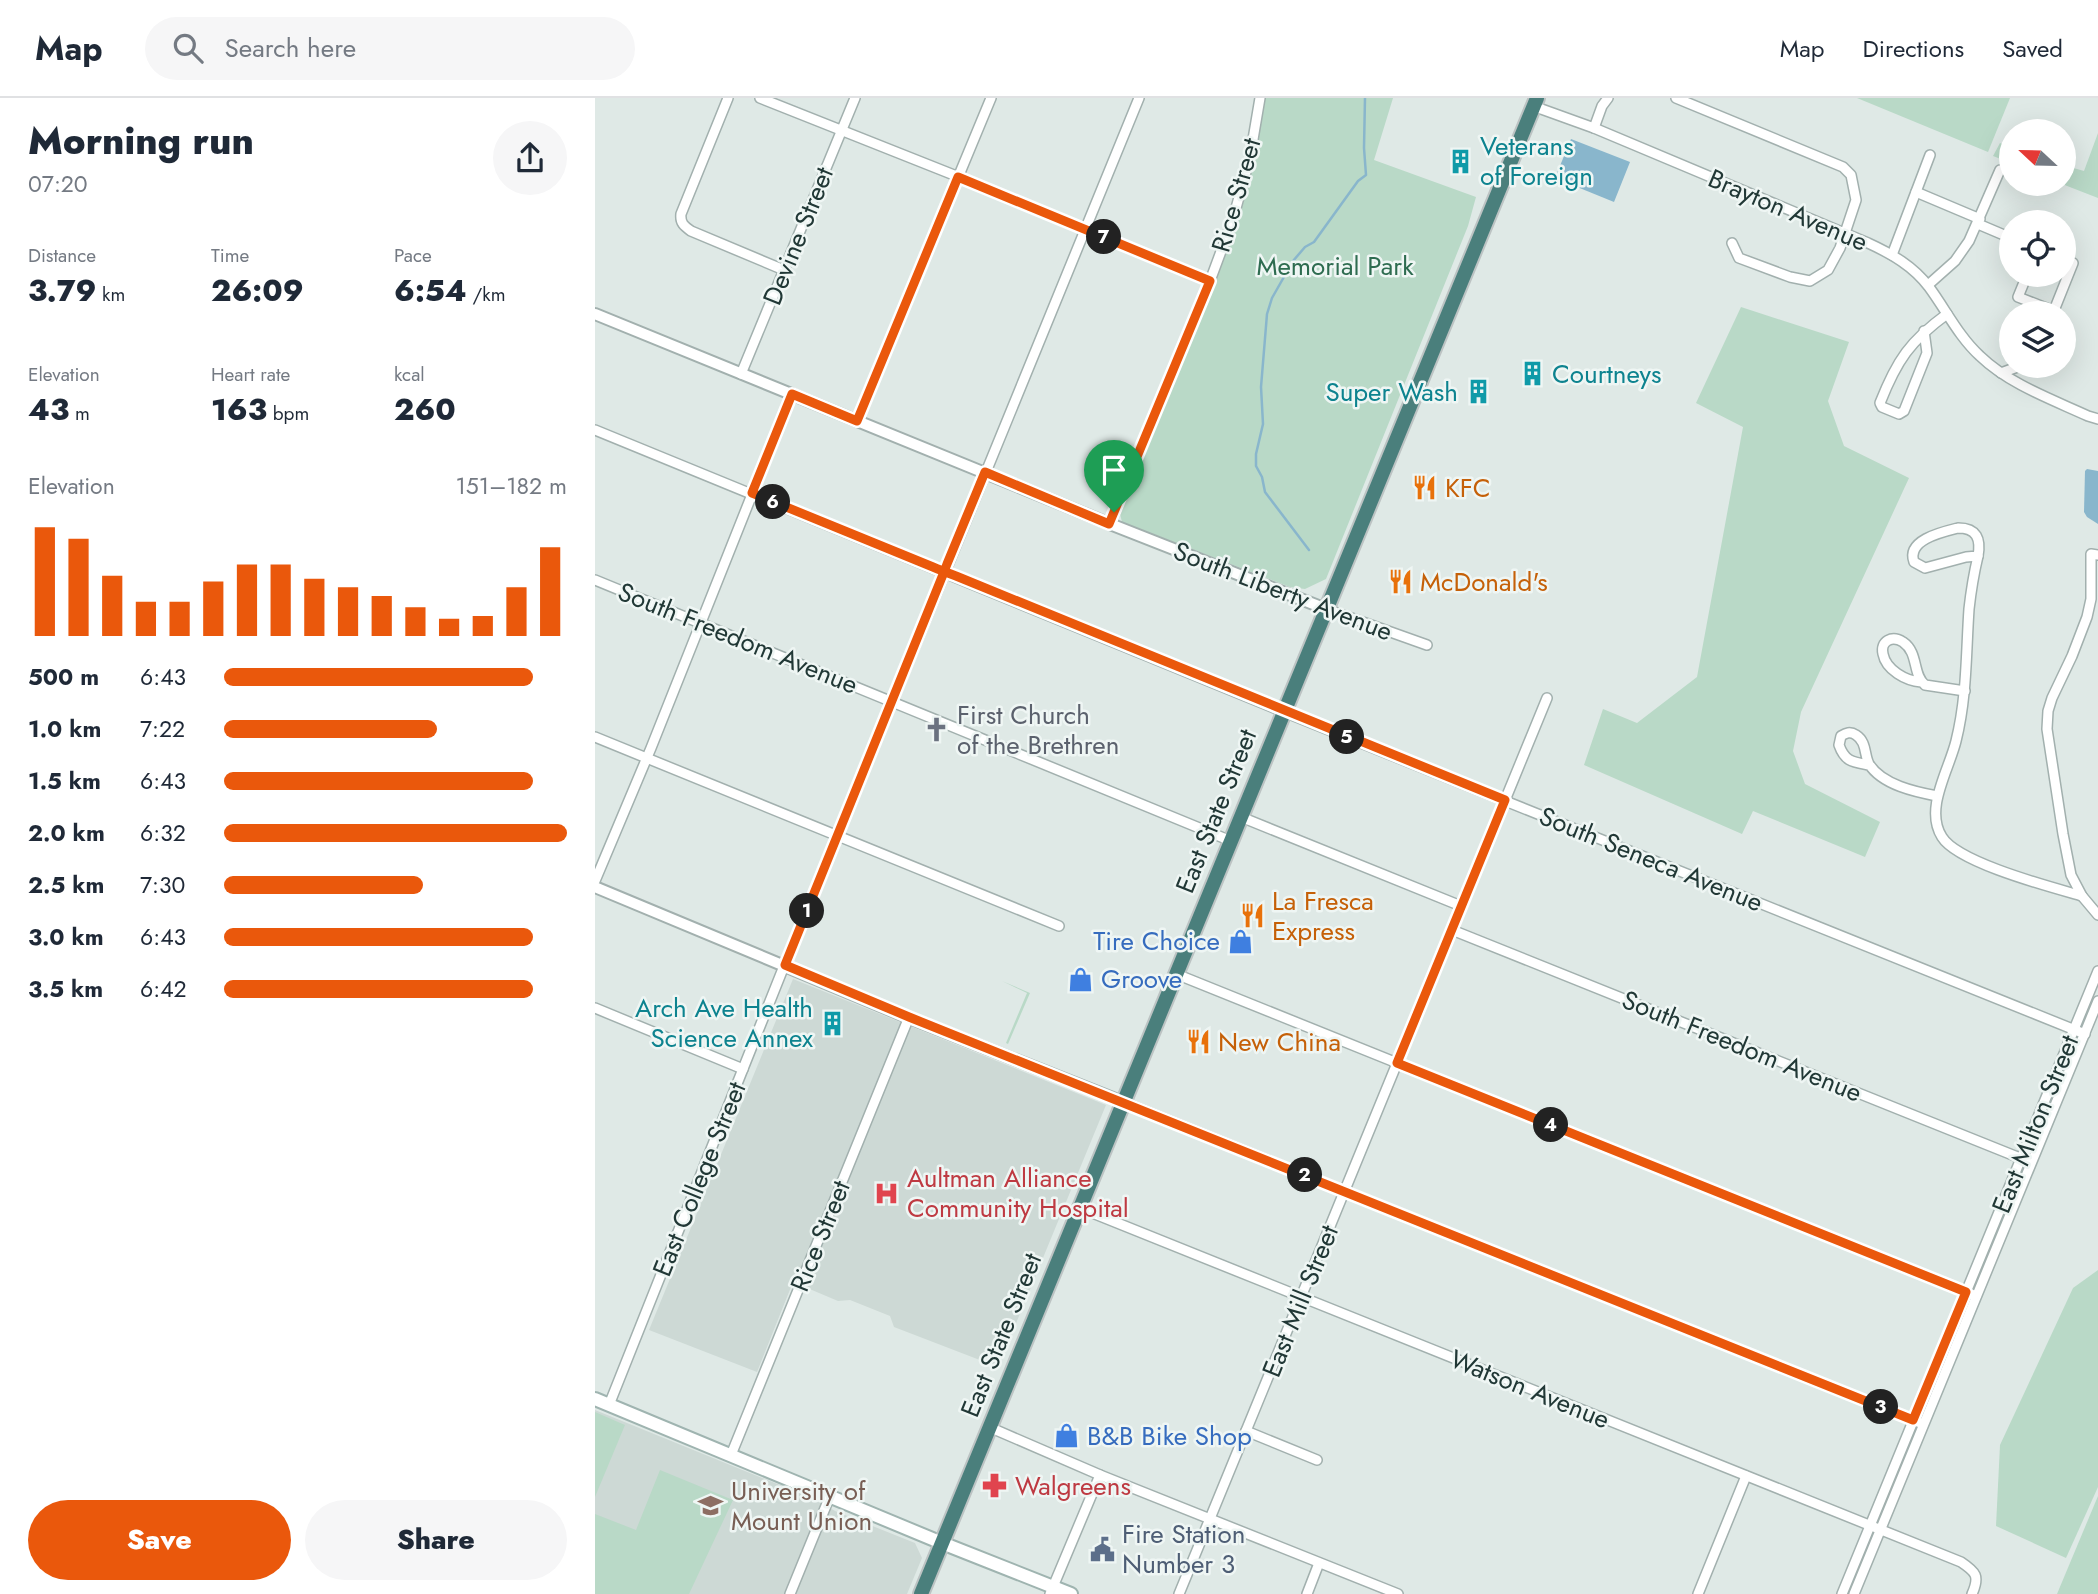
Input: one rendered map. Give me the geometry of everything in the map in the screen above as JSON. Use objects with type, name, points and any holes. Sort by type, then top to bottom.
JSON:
[{"type":"highway","name":"East State Street","points":[[921,1594],[1535,102]]},
{"type":"main road","points":[[595,1399],[1051,1590],[1071,1594]]},
{"type":"street","points":[[728,98],[680,220],[691,231],[784,270]]},
{"type":"street","points":[[760,98],[1210,281]]},
{"type":"street","name":"Devine Street","points":[[741,374],[855,98]]},
{"type":"street","points":[[857,421],[991,98]]},
{"type":"street","name":"East College Street","points":[[609,1405],[944,572],[1139,98]]},
{"type":"street","name":"Rice Street","points":[[1109,524],[1233,219],[1244,183],[1260,98]]},
{"type":"street","points":[[1594,128],[1608,98]]},
{"type":"street","points":[[1677,98],[1843,167],[1851,175],[1856,200],[1840,248],[1828,270],[1810,281],[1790,277],[1739,258],[1732,243]]},
{"type":"street","name":"Brayton Avenue","points":[[1535,102],[1892,255],[1928,285],[1972,348],[1999,371]]},
{"type":"street","points":[[1892,255],[1930,155]]},
{"type":"street","points":[[1928,285],[1963,251],[1979,222],[1999,172]]},
{"type":"street","points":[[1916,192],[1999,232]]},
{"type":"street","points":[[2022,287],[2018,297],[2027,301]]},
{"type":"street","name":"South Liberty Avenue","points":[[595,314],[1109,524],[1326,609],[1427,645]]},
{"type":"street","points":[[1924,331],[1927,354],[1903,411],[1899,414],[1882,407],[1880,403],[1901,358],[1924,331],[1947,314]]},
{"type":"street","name":"Brayton Avenue","points":[[2011,378],[2076,411],[2098,419]]},
{"type":"street","points":[[595,881],[792,394]]},
{"type":"street","name":"South Seneca Avenue","points":[[595,430],[1284,712],[2084,1034]]},
{"type":"street","points":[[1977,556],[1925,568],[1918,565],[1912,557],[1918,543],[1958,528],[1970,530],[1977,536],[1980,545],[1969,608],[1965,691],[1957,740],[1937,796],[1936,824],[1952,848],[2017,877],[2082,896]]},
{"type":"street","points":[[2095,555],[2087,617],[2052,698],[2047,729],[2071,875],[2082,896],[2098,915]]},
{"type":"street","name":"South Freedom Avenue","points":[[595,580],[1231,841]]},
{"type":"street","points":[[1921,682],[1914,656],[1907,646],[1897,639],[1885,641],[1882,653],[1888,665],[1901,675],[1930,687],[1965,691]]},
{"type":"street","name":"East Mill Street","points":[[1179,1594],[1547,698]]},
{"type":"street","points":[[595,737],[1059,926]]},
{"type":"street","points":[[1869,765],[1890,782],[1903,788],[1937,796]]},
{"type":"street","points":[[1241,817],[1461,906]]},
{"type":"street","points":[[595,887],[909,1017],[1923,1424]]},
{"type":"street","name":"South Freedom Avenue","points":[[1452,930],[2031,1163]]},
{"type":"street","name":"East Milton Street","points":[[2098,971],[2096,982],[2074,1029],[1842,1592],[1854,1594],[2098,1001]]},
{"type":"street","points":[[1176,974],[1976,1296]]},
{"type":"street","points":[[595,1008],[743,1069]]},
{"type":"street","name":"Rice Street","points":[[731,1455],[909,1017]]},
{"type":"street","name":"Watson Avenue","points":[[1080,1208],[1961,1562],[1976,1576],[1977,1583],[1972,1594]]},
{"type":"street","name":"East Milton Street","points":[[1992,1227],[2003,1231]]},
{"type":"street","points":[[1936,1364],[1946,1369]]},
{"type":"street","points":[[989,1427],[1100,1475],[1397,1594]]},
{"type":"street","points":[[1246,1431],[1317,1460]]},
{"type":"street","points":[[1051,1590],[1100,1475]]},
{"type":"street","points":[[1890,1475],[1901,1479]]},
{"type":"street","points":[[1698,1594],[1746,1476]]},
{"type":"street","points":[[790,1594],[831,1496]]},
{"type":"street","points":[[1307,1594],[1319,1563]]},
{"type":"shaded area","name":"Aultman Alliance Community Hospital","points":[[793,979],[1106,1105],[998,1367],[894,1327],[890,1316],[850,1300],[838,1301],[793,1282],[757,1372],[649,1330]]},
{"type":"shaded area","name":"University of Mount Union","points":[[595,1410],[915,1543],[922,1558],[907,1594],[595,1594]]},
{"type":"green space","name":"Memorial Park","points":[[1264,98],[1393,98],[1374,160],[1476,197],[1468,226],[1326,579],[1305,589],[1290,587],[1122,522],[1120,514],[1220,265],[1251,166]]},
{"type":"green space","points":[[1857,98],[2010,98],[2001,119],[1999,119],[1988,152]]},
{"type":"green space","points":[[2098,133],[2098,198],[2076,189],[2076,169],[2084,171]]},
{"type":"green space","points":[[1999,145],[1999,158],[1993,156]]},
{"type":"green space","points":[[1741,307],[1849,342],[1828,401],[1844,446],[1909,478],[1801,712],[1793,751],[1805,784],[1880,822],[1865,857],[1753,811],[1742,834],[1584,765],[1603,709],[1637,723],[1697,677],[1743,427],[1696,403]]},
{"type":"green space","points":[[1002,981],[1030,993],[1008,1044],[1006,1043],[1027,993]]},
{"type":"green space","points":[[2098,1270],[2098,1487],[2066,1558],[1996,1526],[2000,1445],[2073,1288]]},
{"type":"green space","points":[[595,1412],[625,1425],[595,1497]]},
{"type":"green space","points":[[660,1470],[733,1500],[689,1594],[595,1594],[595,1514],[636,1530]]},
{"type":"green space","points":[[2098,1496],[2098,1594],[2057,1594]]},
{"type":"water","points":[[1571,139],[1630,162],[1614,202],[1555,178]]},
{"type":"water","points":[[2087,469],[2098,471],[2098,524],[2084,512]]},
{"type":"waterway","points":[[1309,550],[1265,492],[1256,466],[1263,424],[1261,387],[1267,314],[1272,298],[1293,261],[1305,247],[1314,242],[1358,181],[1366,175],[1365,98]]},
{"type":"place","name":"Veterans of Foreign","points":[[1460,161]]},
{"type":"place","name":"Courtneys","points":[[1532,374]]},
{"type":"place","name":"Super Wash","points":[[1478,392]]},
{"type":"place","name":"KFC","points":[[1425,488]]},
{"type":"place","name":"McDonald's","points":[[1400,582]]},
{"type":"place","name":"First Church of the Brethren","points":[[937,730]]},
{"type":"place","name":"La Fresca Express","points":[[1252,916]]},
{"type":"place","name":"Tire Choice","points":[[1240,941]]},
{"type":"place","name":"Groove","points":[[1081,979]]},
{"type":"place","name":"Arch Ave Health Science Annex","points":[[833,1023]]},
{"type":"place","name":"New China","points":[[1198,1042]]},
{"type":"place","name":"Aultman Alliance Community Hospital","points":[[887,1193]]},
{"type":"place","name":"B&B Bike Shop","points":[[1067,1436]]},
{"type":"place","name":"Walgreens","points":[[995,1486]]},
{"type":"place","name":"University of Mount Union","points":[[711,1506]]},
{"type":"place","name":"Fire Station Number 3","points":[[1102,1549]]},
{"type":"route","points":[[1114,512],[1109,524],[985,472],[947,564],[944,572],[892,702],[785,965],[1913,1420],[1966,1292],[1397,1063],[1505,800],[1284,712],[956,576],[944,572],[752,493],[792,394],[857,421],[958,177],[1210,281],[1114,512]]}]
